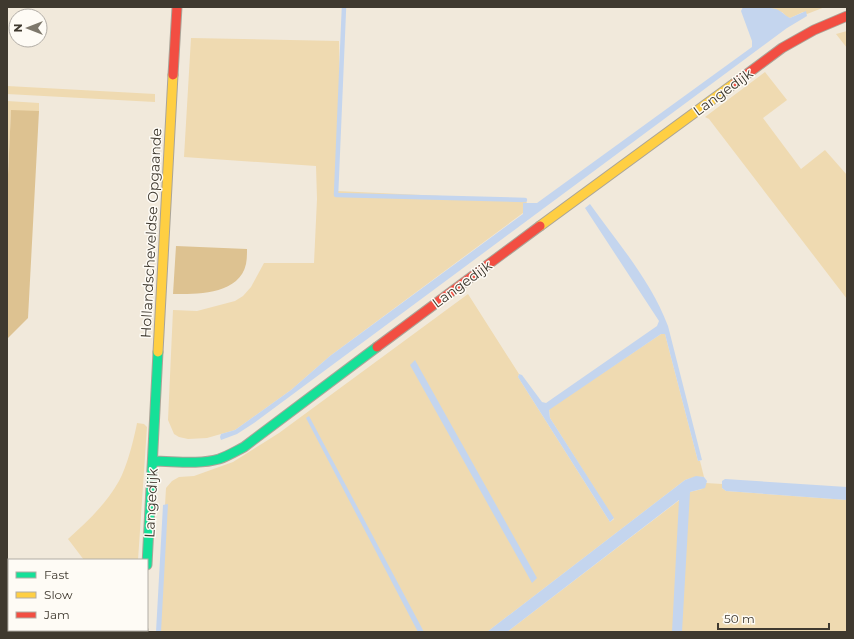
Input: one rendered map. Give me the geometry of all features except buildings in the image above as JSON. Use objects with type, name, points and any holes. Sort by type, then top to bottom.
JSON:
[{"type":"street","name":"Hollandscheveldse Opgaande","points":[[153,461],[177,7]]},
{"type":"street","name":"Langedijk","points":[[147,559],[153,461],[192,462],[216,460],[244,447],[421,314],[782,48],[820,27],[847,16]]},
{"type":"shaded area","points":[[751,7],[825,7],[807,14],[803,12],[790,18],[782,12]]},
{"type":"shaded area","points":[[847,31],[847,48],[836,34]]},
{"type":"shaded area","points":[[191,38],[339,41],[340,92],[337,191],[525,200],[527,203],[523,203],[523,213],[330,356],[291,390],[235,430],[207,438],[188,439],[174,434],[168,420],[173,310],[197,311],[235,301],[243,296],[251,287],[264,263],[314,263],[317,199],[316,166],[184,157]]},
{"type":"shaded area","points":[[765,72],[787,100],[763,118],[801,169],[825,150],[847,175],[847,299],[709,119],[705,117]]},
{"type":"shaded area","points":[[7,86],[155,94],[155,102],[7,94]]},
{"type":"shaded area","points":[[7,101],[39,103],[39,111],[11,111],[7,196]]},
{"type":"shaded area","points":[[11,110],[39,111],[28,318],[7,339],[7,196]]},
{"type":"shaded area","points":[[176,246],[247,249],[246,264],[242,274],[235,282],[226,287],[205,293],[173,294]]},
{"type":"shaded area","points":[[468,294],[519,374],[518,377],[610,522],[614,519],[550,418],[549,409],[661,334],[665,334],[698,461],[700,461],[704,477],[696,477],[685,480],[487,632],[158,632],[166,488],[172,481],[179,477],[194,476],[233,462],[279,433]]},
{"type":"shaded area","points":[[137,423],[144,424],[147,427],[138,559],[83,559],[68,539],[102,505],[114,489],[122,475],[132,445]]},
{"type":"shaded area","points":[[706,483],[722,484],[722,488],[726,491],[847,500],[847,632],[507,632],[690,492],[702,489]]},
{"type":"shaded area","points":[[16,631],[124,631],[124,632],[14,632]]},
{"type":"water","points":[[743,7],[764,7],[776,9],[790,18],[806,11],[807,16],[787,28],[254,423],[237,434],[221,440],[221,434],[235,430],[291,390],[330,356],[523,214],[523,203],[537,203],[752,47],[752,41],[741,11]]},
{"type":"water","points":[[590,204],[633,263],[653,293],[661,309],[668,326],[702,460],[698,461],[665,334],[661,334],[549,410],[550,418],[614,518],[610,522],[518,377],[519,374],[522,375],[542,402],[546,403],[657,326],[659,321],[585,208]]},
{"type":"water","points":[[415,360],[537,578],[532,583],[410,365]]},
{"type":"water","points":[[309,416],[424,632],[418,632],[306,418]]},
{"type":"water","points":[[696,476],[704,477],[707,481],[705,488],[690,492],[682,632],[672,632],[679,500],[507,632],[487,632],[685,480]]},
{"type":"water","points":[[725,479],[847,487],[847,500],[726,491],[722,488],[722,481]]},
{"type":"water","points":[[168,504],[161,632],[156,632],[163,505]]},
{"type":"waterway","points":[[344,7],[336,195],[525,200]]},
{"type":"traffic: fast","points":[[153,461],[211,461],[219,459],[244,447],[377,347]]},
{"type":"traffic: fast","points":[[147,559],[158,352]]},
{"type":"traffic: slow","points":[[158,352],[173,75]]},
{"type":"traffic: slow","points":[[540,226],[735,83]]},
{"type":"traffic: jam","points":[[173,75],[177,7]]},
{"type":"traffic: jam","points":[[735,83],[782,48],[814,30],[847,16]]},
{"type":"traffic: jam","points":[[377,347],[540,226]]}]
